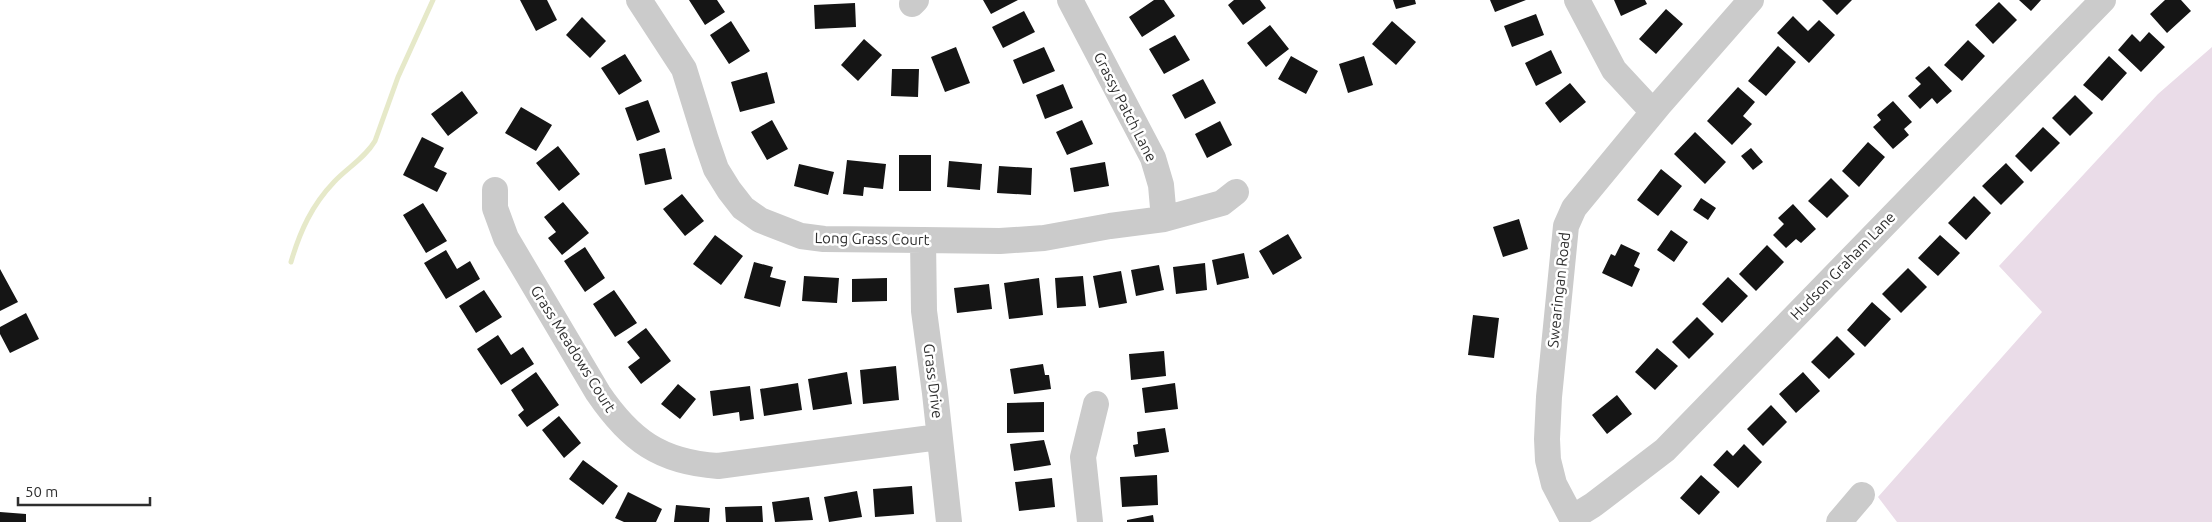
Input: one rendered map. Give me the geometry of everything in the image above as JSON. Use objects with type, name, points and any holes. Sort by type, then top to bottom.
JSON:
[{"type":"street","name":"Long Grass Court","points":[[639,0],[684,69],[716,169],[729,190],[743,208],[760,220],[801,236],[824,239],[1000,241],[1044,238],[1110,226],[1164,219],[1222,203],[1236,192]]},
{"type":"street","name":"Grassy Patch Lane","points":[[1070,0],[1153,158],[1161,185],[1164,219]]},
{"type":"street","points":[[1577,0],[1614,70],[1653,112]]},
{"type":"street","name":"Swearingan Road","points":[[1573,520],[1554,484],[1548,460],[1546,439],[1566,226],[1574,208],[1653,112],[1751,0]]},
{"type":"street","name":"Hudson Graham Lane","points":[[1573,520],[1664,450],[2104,0]]},
{"type":"street","name":"Grass Meadows Court","points":[[495,190],[495,208],[506,238],[598,393],[614,416],[627,429],[661,454],[684,462],[718,466],[939,438]]},
{"type":"street","name":"Grass Drive","points":[[923,240],[924,311],[949,522]]},
{"type":"street","points":[[1090,522],[1083,458],[1096,404]]},
{"type":"street","points":[[1839,522],[1862,495]]},
{"type":"shaded area","points":[[2212,47],[2212,522],[1897,522],[1878,497],[2042,312],[1999,266],[2158,94]]},
{"type":"building","points":[[520,0],[547,0],[557,20],[536,31]]},
{"type":"building","points":[[689,0],[717,0],[725,12],[705,25]]},
{"type":"building","points":[[983,0],[1018,0],[991,14]]},
{"type":"building","points":[[1154,0],[1164,0],[1175,16],[1142,37],[1129,17]]},
{"type":"building","points":[[1234,0],[1260,0],[1266,8],[1243,25],[1228,5]]},
{"type":"building","points":[[1393,0],[1415,0],[1416,4],[1396,9]]},
{"type":"building","points":[[1490,0],[1526,0],[1495,12]]},
{"type":"building","points":[[1614,0],[1645,0],[1647,4],[1621,16]]},
{"type":"building","points":[[1822,0],[1852,0],[1837,15]]},
{"type":"building","points":[[2019,0],[2041,0],[2031,11]]},
{"type":"building","points":[[2165,0],[2181,0],[2191,11],[2167,33],[2150,14]]},
{"type":"building","points":[[1999,2],[2017,20],[1993,44],[1975,25]]},
{"type":"building","points":[[855,3],[856,27],[815,29],[814,5]]},
{"type":"building","points":[[1666,9],[1683,24],[1656,54],[1639,39]]},
{"type":"building","points":[[1024,11],[1035,32],[1003,48],[992,27]]},
{"type":"building","points":[[1536,14],[1544,35],[1512,47],[1504,26]]},
{"type":"building","points":[[1793,16],[1808,31],[1819,20],[1835,35],[1809,63],[1777,33]]},
{"type":"building","points":[[582,17],[606,41],[590,58],[566,35]]},
{"type":"building","points":[[731,21],[750,51],[729,64],[710,35]]},
{"type":"building","points":[[1392,21],[1416,42],[1396,65],[1372,44]]},
{"type":"building","points":[[1270,25],[1289,49],[1266,67],[1247,43]]},
{"type":"building","points":[[2149,32],[2165,47],[2141,72],[2118,50],[2132,34],[2140,42]]},
{"type":"building","points":[[1175,35],[1190,60],[1164,74],[1149,49]]},
{"type":"building","points":[[864,39],[882,55],[858,81],[841,65]]},
{"type":"building","points":[[1968,40],[1985,56],[1962,81],[1944,65]]},
{"type":"building","points":[[1778,46],[1796,62],[1766,96],[1748,81]]},
{"type":"building","points":[[956,47],[970,83],[945,92],[931,57]]},
{"type":"building","points":[[1044,47],[1055,71],[1023,84],[1013,60]]},
{"type":"building","points":[[1551,50],[1562,73],[1536,86],[1525,63]]},
{"type":"building","points":[[625,54],[642,81],[619,95],[601,68]]},
{"type":"building","points":[[1291,56],[1318,71],[1306,94],[1278,79]]},
{"type":"building","points":[[1364,56],[1373,85],[1348,93],[1339,64]]},
{"type":"building","points":[[2109,56],[2127,73],[2102,101],[2083,85]]},
{"type":"building","points":[[1929,66],[1952,91],[1937,104],[1932,98],[1920,109],[1908,96],[1921,84],[1915,78]]},
{"type":"building","points":[[892,69],[919,69],[918,97],[891,96]]},
{"type":"building","points":[[767,72],[775,103],[740,112],[731,82]]},
{"type":"building","points":[[1203,79],[1216,103],[1185,119],[1172,95]]},
{"type":"building","points":[[1570,83],[1586,102],[1560,123],[1545,103]]},
{"type":"building","points":[[1063,84],[1073,108],[1045,119],[1036,95]]},
{"type":"building","points":[[1738,87],[1755,102],[1743,116],[1752,124],[1732,145],[1707,121]]},
{"type":"building","points":[[462,91],[478,113],[448,136],[431,114]]},
{"type":"building","points":[[2075,95],[2093,113],[2070,136],[2052,118]]},
{"type":"building","points":[[648,100],[660,132],[637,141],[625,108]]},
{"type":"building","points":[[1893,101],[1912,122],[1904,129],[1909,135],[1893,149],[1873,127],[1881,120],[1877,115]]},
{"type":"building","points":[[521,107],[552,125],[536,151],[505,133]]},
{"type":"building","points":[[772,120],[788,149],[767,160],[751,132]]},
{"type":"building","points":[[1082,120],[1093,144],[1067,155],[1056,132]]},
{"type":"building","points":[[1220,121],[1232,145],[1207,158],[1195,134]]},
{"type":"building","points":[[2043,127],[2060,143],[2031,172],[2015,156]]},
{"type":"building","points":[[1695,132],[1726,162],[1705,184],[1674,154]]},
{"type":"building","points":[[422,137],[444,148],[434,167],[447,173],[437,192],[403,175]]},
{"type":"building","points":[[1868,142],[1885,157],[1859,187],[1842,171]]},
{"type":"building","points":[[558,146],[580,174],[559,191],[536,163]]},
{"type":"building","points":[[665,148],[672,179],[645,185],[639,154]]},
{"type":"building","points":[[1751,148],[1763,162],[1753,170],[1741,156]]},
{"type":"building","points":[[899,155],[931,155],[931,191],[899,191]]},
{"type":"building","points":[[847,160],[886,164],[883,189],[864,187],[863,196],[843,194]]},
{"type":"building","points":[[949,161],[982,164],[980,190],[947,187]]},
{"type":"building","points":[[1105,162],[1109,186],[1074,192],[1070,168]]},
{"type":"building","points":[[2006,163],[2024,182],[2001,205],[1982,186]]},
{"type":"building","points":[[799,164],[834,172],[828,195],[794,186]]},
{"type":"building","points":[[999,166],[1032,168],[1031,195],[997,193]]},
{"type":"building","points":[[1661,169],[1682,186],[1658,216],[1637,200]]},
{"type":"building","points":[[1831,178],[1849,196],[1827,218],[1808,201]]},
{"type":"building","points":[[682,194],[704,221],[685,236],[663,209]]},
{"type":"building","points":[[1974,196],[1991,213],[1966,240],[1948,223]]},
{"type":"building","points":[[1701,198],[1716,208],[1708,220],[1693,210]]},
{"type":"building","points":[[563,202],[589,233],[562,255],[548,238],[556,232],[544,217]]},
{"type":"building","points":[[423,203],[447,241],[426,253],[403,215]]},
{"type":"building","points":[[1793,204],[1816,229],[1801,243],[1796,239],[1786,248],[1773,235],[1784,224],[1778,218]]},
{"type":"building","points":[[1519,219],[1528,249],[1503,257],[1493,227]]},
{"type":"building","points":[[1671,230],[1688,242],[1674,262],[1657,250]]},
{"type":"building","points":[[1288,234],[1302,258],[1273,275],[1259,251]]},
{"type":"building","points":[[715,235],[743,256],[721,285],[693,264]]},
{"type":"building","points":[[1940,235],[1960,253],[1938,276],[1918,258]]},
{"type":"building","points":[[1621,244],[1640,253],[1634,266],[1640,269],[1632,287],[1602,273],[1611,254],[1615,256]]},
{"type":"building","points":[[1767,245],[1784,262],[1756,291],[1739,274]]},
{"type":"building","points":[[585,247],[605,278],[585,292],[564,261]]},
{"type":"building","points":[[446,250],[457,269],[470,261],[480,279],[446,299],[424,263]]},
{"type":"building","points":[[1244,253],[1249,278],[1217,285],[1212,260]]},
{"type":"building","points":[[754,262],[773,267],[770,277],[786,281],[780,307],[744,298]]},
{"type":"building","points":[[1205,263],[1207,290],[1176,294],[1173,267]]},
{"type":"building","points":[[1159,265],[1164,290],[1136,296],[1131,270]]},
{"type":"building","points":[[1908,268],[1927,287],[1901,313],[1882,294]]},
{"type":"building","points":[[0,269],[18,302],[0,311]]},
{"type":"building","points":[[1121,271],[1127,303],[1099,308],[1093,276]]},
{"type":"building","points":[[804,276],[839,278],[837,303],[802,301]]},
{"type":"building","points":[[1083,276],[1086,306],[1057,308],[1055,278]]},
{"type":"building","points":[[1728,277],[1748,296],[1722,323],[1702,304]]},
{"type":"building","points":[[887,278],[887,301],[852,302],[852,279]]},
{"type":"building","points":[[1039,278],[1043,315],[1009,319],[1004,283]]},
{"type":"building","points":[[989,284],[992,309],[957,313],[954,288]]},
{"type":"building","points":[[484,290],[502,317],[476,333],[459,306]]},
{"type":"building","points":[[614,290],[637,323],[615,337],[593,304]]},
{"type":"building","points":[[1872,302],[1891,319],[1865,347],[1847,330]]},
{"type":"building","points":[[26,313],[39,339],[10,353],[0,334],[0,327]]},
{"type":"building","points":[[1473,315],[1499,318],[1494,358],[1468,355]]},
{"type":"building","points":[[1697,317],[1714,334],[1689,359],[1672,342]]},
{"type":"building","points":[[646,328],[671,361],[641,384],[628,367],[640,358],[627,342]]},
{"type":"building","points":[[498,335],[511,355],[523,347],[534,364],[501,385],[477,349]]},
{"type":"building","points":[[1837,336],[1855,354],[1829,379],[1811,362]]},
{"type":"building","points":[[1657,348],[1678,366],[1655,390],[1635,372]]},
{"type":"building","points":[[1164,351],[1166,376],[1131,380],[1129,354]]},
{"type":"building","points":[[1043,364],[1045,375],[1049,375],[1051,389],[1014,394],[1010,369]]},
{"type":"building","points":[[896,366],[899,400],[863,404],[860,370]]},
{"type":"building","points":[[536,372],[559,405],[527,427],[518,415],[524,410],[511,390]]},
{"type":"building","points":[[847,372],[852,404],[813,410],[808,379]]},
{"type":"building","points":[[1803,372],[1820,391],[1796,413],[1779,394]]},
{"type":"building","points":[[798,383],[802,410],[764,416],[760,389]]},
{"type":"building","points":[[1175,383],[1178,409],[1145,413],[1142,388]]},
{"type":"building","points":[[678,384],[696,399],[680,419],[661,404]]},
{"type":"building","points":[[750,386],[754,419],[740,421],[739,412],[713,416],[710,391]]},
{"type":"building","points":[[1617,395],[1632,414],[1607,434],[1592,415]]},
{"type":"building","points":[[1044,402],[1044,432],[1007,433],[1007,403]]},
{"type":"building","points":[[1771,405],[1787,422],[1763,446],[1747,429]]},
{"type":"building","points":[[559,416],[581,443],[564,458],[542,430]]},
{"type":"building","points":[[1165,428],[1169,452],[1135,457],[1133,445],[1138,444],[1137,432]]},
{"type":"building","points":[[1044,440],[1051,465],[1014,471],[1010,444]]},
{"type":"building","points":[[1744,444],[1762,462],[1738,488],[1713,465],[1727,450],[1733,456]]},
{"type":"building","points":[[583,460],[618,486],[603,505],[569,479]]},
{"type":"building","points":[[1157,475],[1158,505],[1122,507],[1120,477]]},
{"type":"building","points":[[1701,475],[1720,492],[1699,515],[1680,498]]},
{"type":"building","points":[[1052,478],[1055,507],[1019,511],[1015,482]]},
{"type":"building","points":[[912,486],[914,514],[875,517],[873,489]]},
{"type":"building","points":[[857,491],[862,517],[829,522],[824,497]]},
{"type":"building","points":[[628,492],[662,509],[656,522],[624,522],[615,518]]},
{"type":"building","points":[[809,497],[813,520],[775,522],[772,502]]},
{"type":"building","points":[[676,505],[710,508],[709,522],[674,522]]},
{"type":"building","points":[[762,506],[763,522],[726,522],[725,507]]},
{"type":"building","points":[[0,512],[26,514],[26,522],[0,522]]},
{"type":"building","points":[[1153,515],[1154,522],[1127,522],[1127,520]]},
{"type":"waterway","points":[[291,262],[298,240],[319,200],[334,182],[366,153],[375,141],[398,77],[433,0]]}]
